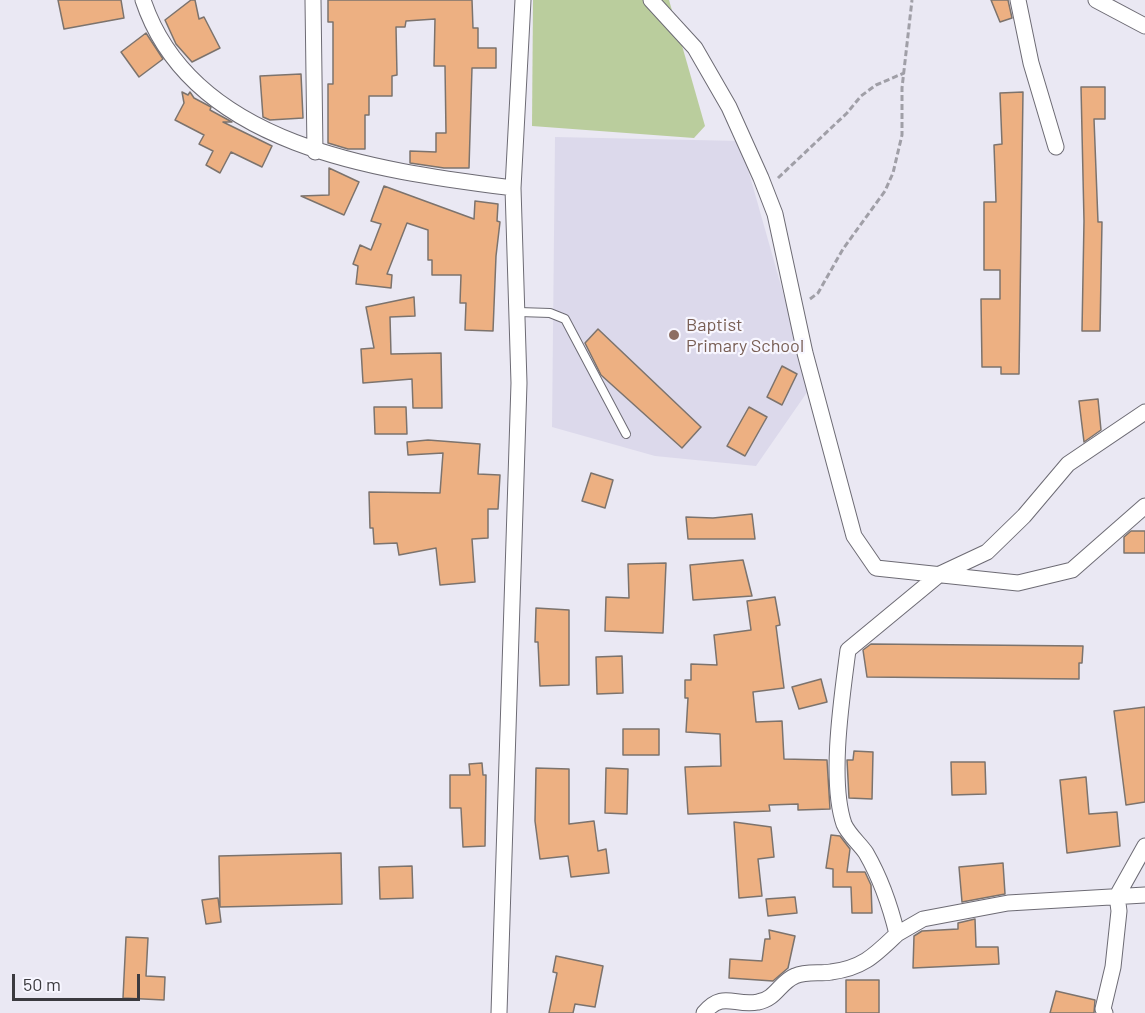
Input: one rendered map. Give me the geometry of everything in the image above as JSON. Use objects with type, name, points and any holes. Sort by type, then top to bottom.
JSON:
[{"type":"street","points":[[143,0],[150,23],[178,63],[214,99],[315,152],[400,171],[513,188]]},
{"type":"street","points":[[313,0],[315,152]]},
{"type":"street","points":[[499,1013],[519,312],[513,188],[523,0]]},
{"type":"street","points":[[651,0],[695,48],[729,107],[775,214],[795,305],[854,536],[876,568],[1018,583],[1072,570],[1145,506]]},
{"type":"street","points":[[1018,0],[1031,63],[1056,147]]},
{"type":"street","points":[[1096,0],[1145,26]]},
{"type":"street","points":[[897,934],[888,896],[867,854],[845,826],[839,794],[839,717],[848,650],[940,574],[987,552],[1024,516],[1068,464],[1145,412]]},
{"type":"street","points":[[1105,1013],[1103,1009],[1113,967],[1119,911],[1117,896],[1145,846]]},
{"type":"street","points":[[704,1013],[711,1005],[723,999],[757,1003],[770,999],[793,976],[850,969],[867,962],[897,934],[923,920],[1008,903],[1145,895]]},
{"type":"lane","points":[[519,312],[550,313],[565,319],[626,434]]},
{"type":"path","points":[[795,305],[808,302],[818,293],[843,249],[889,182],[902,135],[904,74],[912,0]]},
{"type":"path","points":[[765,189],[847,113],[861,96],[876,85],[904,74]]},
{"type":"shaded area","name":"Baptist Primary School","points":[[555,137],[740,141],[810,388],[756,466],[655,456],[552,427]]},
{"type":"green space","points":[[533,0],[669,0],[705,126],[694,138],[532,126]]},
{"type":"building","points":[[58,0],[121,0],[124,18],[64,29]]},
{"type":"building","points":[[191,0],[195,0],[199,19],[204,17],[220,48],[192,62],[176,44],[165,20]]},
{"type":"building","points":[[328,0],[472,0],[473,28],[478,28],[478,48],[496,48],[496,68],[472,68],[469,168],[444,168],[410,163],[410,151],[436,152],[436,133],[446,133],[445,66],[434,66],[435,19],[406,21],[405,27],[396,27],[397,75],[392,76],[392,96],[369,96],[369,115],[365,115],[365,149],[348,149],[328,143],[328,84],[333,84],[333,22],[328,22]]},
{"type":"building","points":[[991,0],[1008,0],[1012,18],[1000,22]]},
{"type":"building","points":[[146,33],[163,59],[139,77],[121,52]]},
{"type":"building","points":[[301,74],[303,118],[270,120],[263,117],[260,76]]},
{"type":"building","points":[[1081,87],[1105,87],[1105,119],[1094,119],[1098,222],[1102,222],[1100,331],[1082,331],[1084,221]]},
{"type":"building","points":[[182,92],[188,95],[190,92],[194,98],[211,107],[210,110],[232,122],[223,122],[272,146],[262,167],[231,152],[220,173],[206,165],[213,151],[199,144],[204,135],[175,120],[184,103]]},
{"type":"building","points":[[1023,92],[1019,374],[1001,374],[1001,367],[982,367],[981,299],[1000,299],[1000,270],[984,270],[984,202],[996,202],[994,145],[1002,144],[1000,93]]},
{"type":"building","points":[[329,168],[359,182],[344,215],[301,196],[329,195]]},
{"type":"building","points":[[384,186],[474,219],[475,201],[498,204],[497,221],[500,222],[496,256],[493,331],[465,330],[466,303],[460,303],[461,275],[432,275],[432,260],[428,260],[428,230],[407,223],[387,274],[392,275],[391,288],[356,284],[358,266],[353,264],[360,245],[371,250],[381,224],[371,221]]},
{"type":"building","points":[[414,297],[415,316],[390,317],[391,354],[441,353],[442,408],[413,408],[412,379],[363,383],[361,349],[374,348],[366,307]]},
{"type":"building","points":[[598,329],[701,427],[682,448],[601,375],[585,343]]},
{"type":"building","points":[[782,366],[797,374],[782,405],[767,397]]},
{"type":"building","points":[[1098,399],[1101,430],[1084,442],[1079,401]]},
{"type":"building","points":[[374,407],[406,407],[407,434],[375,434]]},
{"type":"building","points":[[749,407],[767,417],[745,456],[727,446]]},
{"type":"building","points":[[428,440],[480,444],[478,474],[500,475],[498,509],[488,509],[488,538],[472,539],[475,582],[440,585],[436,548],[399,555],[397,543],[374,544],[373,528],[370,528],[369,492],[440,493],[443,453],[408,455],[407,442]]},
{"type":"building","points":[[591,473],[613,480],[605,508],[582,501]]},
{"type":"building","points":[[752,514],[755,539],[688,539],[686,517],[713,518]]},
{"type":"building","points":[[1131,531],[1145,531],[1145,553],[1124,553],[1124,537]]},
{"type":"building","points":[[743,560],[752,596],[693,600],[690,565]]},
{"type":"building","points":[[666,563],[663,633],[605,631],[606,597],[629,598],[628,564]]},
{"type":"building","points":[[775,597],[780,625],[776,626],[784,688],[753,692],[756,722],[782,721],[784,759],[827,760],[830,809],[798,810],[798,804],[769,805],[770,811],[688,814],[685,767],[721,766],[720,734],[686,732],[688,698],[685,698],[685,680],[691,680],[691,664],[717,665],[714,635],[751,630],[747,601]]},
{"type":"building","points":[[536,608],[569,610],[569,685],[540,686],[538,642],[535,642]]},
{"type":"building","points":[[871,644],[1083,646],[1082,663],[1079,663],[1079,679],[867,677],[863,650]]},
{"type":"building","points":[[622,656],[623,693],[597,694],[596,657]]},
{"type":"building","points":[[821,679],[827,702],[799,709],[792,687]]},
{"type":"building","points":[[1145,707],[1145,802],[1126,805],[1114,711]]},
{"type":"building","points":[[623,729],[659,729],[659,755],[623,755]]},
{"type":"building","points":[[854,751],[873,752],[872,799],[849,798],[847,760],[853,760]]},
{"type":"building","points":[[951,762],[985,762],[986,794],[952,795]]},
{"type":"building","points":[[482,763],[483,775],[486,775],[485,846],[463,847],[461,808],[450,808],[450,775],[470,775],[469,764]]},
{"type":"building","points":[[536,768],[569,769],[569,824],[594,821],[598,851],[606,849],[609,873],[571,877],[568,856],[540,859],[535,821]]},
{"type":"building","points":[[606,768],[628,769],[627,814],[605,813]]},
{"type":"building","points":[[1086,777],[1089,814],[1117,812],[1120,846],[1067,853],[1060,780]]},
{"type":"building","points":[[734,822],[771,827],[774,857],[758,859],[762,896],[739,898]]},
{"type":"building","points":[[831,835],[840,836],[850,849],[847,872],[865,872],[871,885],[872,913],[852,913],[851,887],[833,887],[833,869],[826,868]]},
{"type":"building","points":[[341,853],[342,904],[220,907],[219,856]]},
{"type":"building","points":[[1003,863],[1005,894],[962,902],[959,867]]},
{"type":"building","points":[[412,866],[413,898],[380,899],[379,867]]},
{"type":"building","points":[[795,897],[797,913],[768,916],[766,899]]},
{"type":"building","points":[[218,898],[221,922],[206,924],[202,900]]},
{"type":"building","points":[[975,919],[976,947],[998,947],[999,964],[913,968],[914,936],[922,931],[958,929],[958,923]]},
{"type":"building","points":[[769,930],[795,936],[788,968],[773,981],[729,978],[730,959],[762,961],[765,939],[770,939]]},
{"type":"building","points":[[126,937],[148,938],[146,976],[165,977],[164,1000],[123,998]]},
{"type":"building","points":[[556,956],[603,966],[595,1007],[575,1004],[573,1013],[549,1013],[557,973],[553,972]]},
{"type":"building","points":[[846,980],[879,980],[879,1013],[846,1013]]},
{"type":"building","points":[[1056,991],[1095,1000],[1094,1013],[1050,1013]]},
{"type":"place","name":"Baptist Primary School","points":[[674,335]]}]
